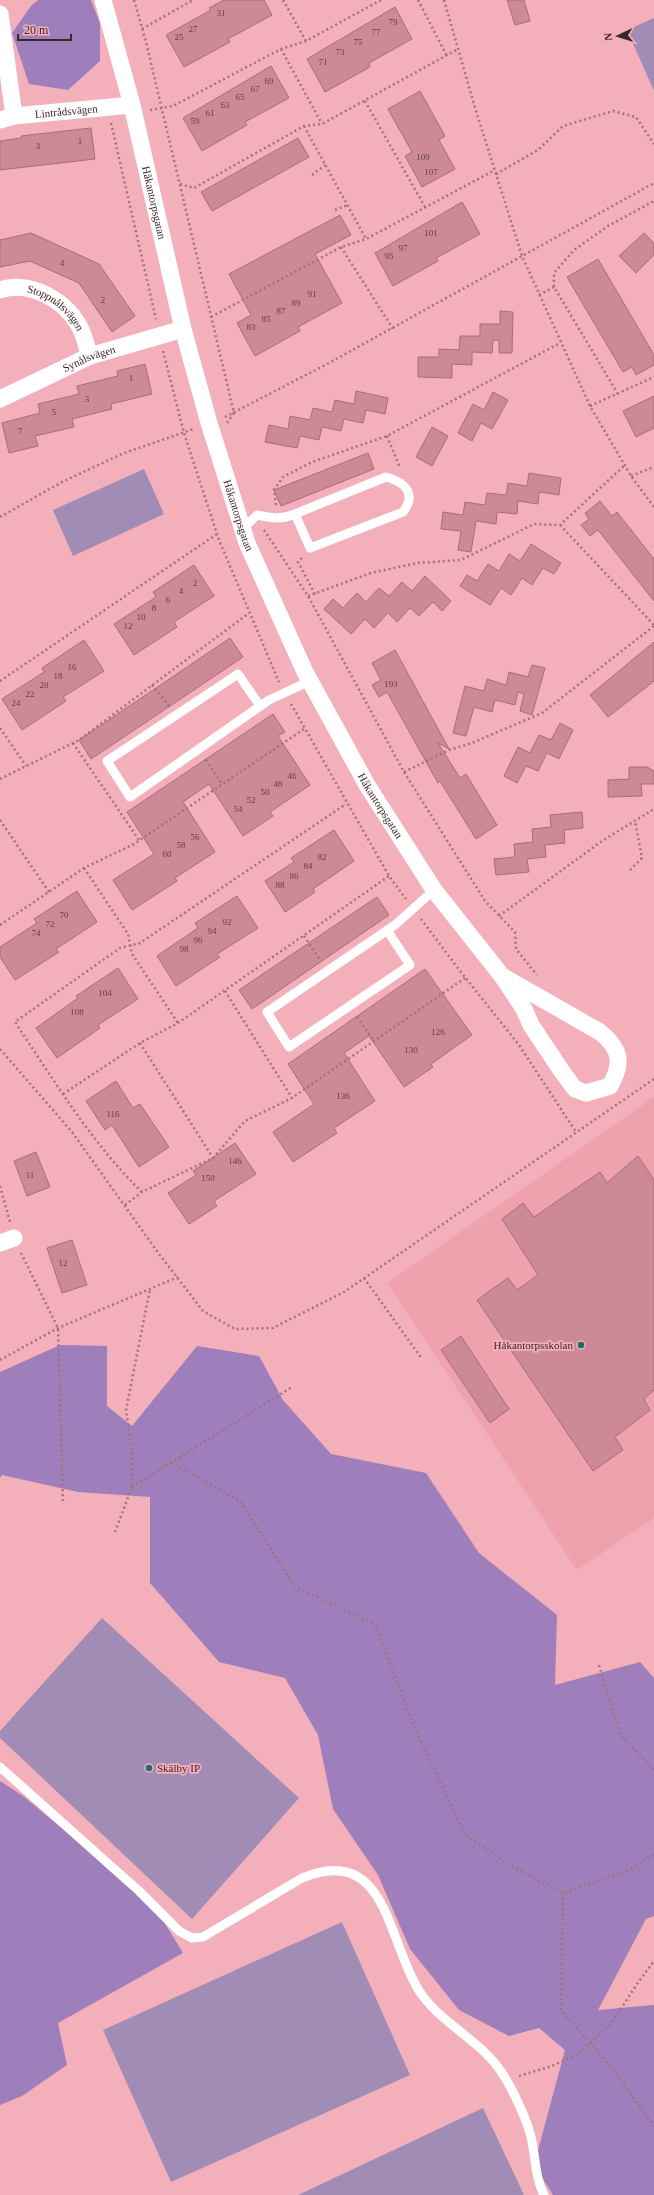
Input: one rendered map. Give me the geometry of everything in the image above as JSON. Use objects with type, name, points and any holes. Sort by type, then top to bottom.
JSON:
[{"type":"street","name":"Håkantorpsgatan","points":[[103,0],[133,109],[183,329],[210,423],[247,543],[310,681],[367,785],[434,890],[502,976],[524,1009],[535,1031],[575,1089],[586,1093],[610,1086],[616,1076],[619,1064],[617,1052],[612,1042],[600,1032],[502,976]]},
{"type":"street","points":[[0,14],[7,118]]},
{"type":"street","name":"Lintrådsvägen","points":[[7,118],[108,107],[133,109]]},
{"type":"street","name":"Stoppnålsvägen","points":[[0,290],[30,289],[50,297],[68,310],[79,324],[90,356]]},
{"type":"street","name":"Synålsvägen","points":[[0,399],[90,356],[183,329]]},
{"type":"lane","points":[[243,529],[257,515],[278,519],[286,518],[295,514],[386,476],[397,480],[406,487],[409,497],[407,507],[403,512],[310,548],[295,514]]},
{"type":"lane","points":[[260,706],[238,674],[107,761],[130,797],[260,706],[310,681]]},
{"type":"lane","points":[[387,930],[410,965],[289,1047],[267,1012],[387,930],[434,890]]},
{"type":"lane","points":[[0,1767],[139,1891],[179,1931],[192,1938],[203,1937],[302,1878],[320,1871],[348,1871],[360,1877],[374,1890],[419,1991],[440,2014],[479,2049],[501,2072],[530,2132],[538,2183],[544,2195]]},
{"type":"path","points":[[134,0],[180,184],[234,413]]},
{"type":"path","points":[[142,29],[193,0]]},
{"type":"path","points":[[283,0],[306,41]]},
{"type":"path","points":[[133,109],[174,106],[280,49],[306,41],[381,0]]},
{"type":"path","points":[[418,0],[447,56]]},
{"type":"path","points":[[444,0],[522,256],[560,343],[590,406],[614,450],[654,507]]},
{"type":"path","points":[[280,49],[322,124]]},
{"type":"path","points":[[180,184],[194,188],[304,126],[322,124],[458,49]]},
{"type":"path","points":[[366,101],[425,207]]},
{"type":"path","points":[[0,517],[62,482],[124,453],[184,434],[108,107]]},
{"type":"path","points":[[496,174],[538,150],[563,126],[613,111],[636,117],[654,144]]},
{"type":"path","points":[[304,126],[366,239]]},
{"type":"path","points":[[312,175],[325,165]]},
{"type":"path","points":[[211,317],[341,248],[366,239],[495,170]]},
{"type":"path","points":[[227,429],[226,422],[234,413],[393,328],[654,183]]},
{"type":"path","points":[[618,394],[554,287],[554,273],[574,250],[608,226],[654,201]]},
{"type":"path","points":[[335,210],[348,205]]},
{"type":"path","points":[[341,248],[393,328]]},
{"type":"path","points":[[539,295],[554,287]]},
{"type":"path","points":[[286,518],[277,507],[274,490],[283,477],[312,462],[388,436],[560,343]]},
{"type":"path","points":[[590,406],[654,377]]},
{"type":"path","points":[[388,436],[400,469],[397,480]]},
{"type":"path","points":[[308,596],[371,573],[417,562],[461,560],[534,524],[560,524],[625,465]]},
{"type":"path","points":[[631,476],[654,467]]},
{"type":"path","points":[[257,515],[267,536],[308,596],[404,772],[485,901],[515,932]]},
{"type":"path","points":[[404,772],[449,750],[472,743],[542,713],[654,626],[560,524]]},
{"type":"path","points":[[0,681],[217,534]]},
{"type":"path","points":[[310,548],[298,562],[315,594]]},
{"type":"path","points":[[0,779],[73,743],[249,613]]},
{"type":"path","points":[[152,685],[176,715]]},
{"type":"path","points":[[0,728],[26,766]]},
{"type":"path","points":[[0,925],[84,868],[139,840],[304,729]]},
{"type":"path","points":[[73,743],[139,840]]},
{"type":"path","points":[[198,749],[222,784]]},
{"type":"path","points":[[142,1192],[130,1180],[63,1094],[15,1022],[120,948],[140,943],[347,804]]},
{"type":"path","points":[[499,916],[602,841],[654,809]]},
{"type":"path","points":[[0,820],[49,892]]},
{"type":"path","points":[[630,870],[642,858],[635,821]]},
{"type":"path","points":[[84,868],[128,934],[132,945],[132,954],[178,1023]]},
{"type":"path","points":[[63,1094],[140,1043],[178,1023],[389,876]]},
{"type":"path","points":[[304,936],[327,971]]},
{"type":"path","points":[[125,1205],[142,1192],[213,1158],[245,1121],[292,1098],[465,978]]},
{"type":"path","points":[[225,991],[292,1098]]},
{"type":"path","points":[[350,1006],[374,1042]]},
{"type":"path","points":[[140,1043],[213,1158]]},
{"type":"path","points":[[0,1051],[72,1132],[159,1254],[203,1311],[235,1329],[273,1328],[318,1306],[364,1278],[654,1079]]},
{"type":"path","points":[[0,1186],[7,1241],[58,1328],[63,1501]]},
{"type":"path","points":[[0,1360],[58,1328],[178,1277]]},
{"type":"path","points":[[364,1278],[422,1359]]},
{"type":"path","points":[[115,1532],[132,1487],[132,1452],[126,1410],[150,1289]]},
{"type":"path","points":[[132,1487],[292,1387]]},
{"type":"path","points":[[171,1462],[240,1501],[295,1586],[375,1624],[414,1726],[465,1836],[508,1864],[563,1893],[630,1870],[654,1854]]},
{"type":"path","points":[[599,1666],[620,1735],[654,1770]]},
{"type":"path","points":[[563,1893],[561,2010],[612,2068],[654,2126]]},
{"type":"path","points":[[504,2078],[527,2074],[552,2066],[581,2052],[613,2021],[636,1984],[654,1962]]},
{"type":"shaded area","points":[[38,0],[91,0],[100,23],[100,61],[68,90],[29,84],[12,33],[31,6]]},
{"type":"shaded area","points":[[654,18],[654,91],[627,30]]},
{"type":"shaded area","points":[[144,469],[164,514],[73,556],[53,510]]},
{"type":"shaded area","points":[[654,1097],[654,1518],[577,1570],[387,1283]]},
{"type":"shaded area","points":[[60,1345],[107,1346],[107,1406],[132,1426],[197,1346],[259,1356],[283,1400],[331,1454],[426,1473],[479,1553],[557,1615],[555,1685],[640,1662],[654,1678],[654,1916],[646,1919],[598,2010],[654,2005],[654,2195],[553,2195],[534,2165],[565,2050],[539,2028],[509,2036],[459,2010],[410,1949],[378,1875],[333,1809],[318,1735],[285,1678],[219,1662],[150,1583],[150,1497],[78,1492],[2,1475],[0,1478],[0,1372]]},
{"type":"shaded area","name":"Skälby IP","points":[[102,1618],[299,1798],[192,1919],[0,1738],[0,1731]]},
{"type":"shaded area","points":[[0,1781],[23,1796],[153,1904],[183,1953],[58,2023],[67,2065],[22,2096],[0,2105]]},
{"type":"shaded area","points":[[342,1922],[410,2075],[171,2182],[103,2030]]},
{"type":"shaded area","points":[[483,2108],[524,2195],[298,2195]]},
{"type":"building","points":[[224,0],[264,0],[272,15],[228,39],[230,42],[184,67],[166,35],[211,10],[209,8]]},
{"type":"building","points":[[507,0],[524,0],[530,21],[515,25]]},
{"type":"building","points":[[395,7],[412,39],[369,63],[370,67],[325,92],[307,59]]},
{"type":"building","points":[[271,66],[289,98],[245,122],[247,125],[202,151],[183,118]]},
{"type":"building","points":[[420,91],[445,136],[439,140],[455,169],[422,187],[405,156],[412,152],[388,109]]},
{"type":"building","points":[[91,128],[95,159],[0,170],[0,141],[21,138],[21,136]]},
{"type":"building","points":[[298,138],[309,157],[212,211],[201,192]]},
{"type":"building","points":[[462,202],[480,234],[436,258],[438,261],[393,286],[375,253]]},
{"type":"building","points":[[340,215],[351,235],[315,254],[342,303],[298,327],[300,331],[255,356],[237,323],[251,315],[229,274]]},
{"type":"building","points":[[31,233],[99,264],[135,316],[112,332],[79,283],[30,261],[0,267],[0,240]]},
{"type":"building","points":[[644,233],[654,243],[654,255],[636,273],[619,256]]},
{"type":"building","points":[[598,259],[654,355],[654,365],[636,375],[632,367],[623,372],[567,277]]},
{"type":"building","points":[[500,311],[513,312],[512,353],[499,353],[499,340],[493,340],[492,353],[472,352],[472,365],[452,364],[452,378],[418,377],[418,357],[439,357],[439,349],[459,350],[460,336],[480,336],[480,324],[500,324]]},
{"type":"building","points":[[145,364],[152,394],[111,404],[112,409],[72,419],[74,427],[35,436],[38,446],[9,453],[2,423],[40,413],[38,404],[79,394],[77,386],[118,376],[117,371]]},
{"type":"building","points":[[356,391],[388,398],[385,414],[366,410],[363,423],[344,419],[341,431],[322,427],[319,440],[300,436],[297,448],[265,442],[269,425],[288,429],[290,416],[310,420],[313,408],[332,412],[335,400],[354,404]]},
{"type":"building","points":[[493,392],[508,400],[492,429],[481,423],[472,441],[458,433],[473,404],[484,410]]},
{"type":"building","points":[[654,396],[654,428],[636,437],[623,411]]},
{"type":"building","points":[[432,427],[448,436],[432,466],[416,457]]},
{"type":"building","points":[[368,453],[374,469],[281,506],[274,490]]},
{"type":"building","points":[[529,473],[561,478],[559,495],[539,492],[538,504],[518,501],[517,514],[497,512],[496,524],[476,521],[471,552],[458,550],[461,531],[441,529],[443,512],[463,515],[465,502],[485,505],[487,493],[506,495],[508,483],[527,486]]},
{"type":"building","points":[[600,501],[612,516],[617,512],[654,559],[654,601],[598,530],[590,536],[581,525],[589,519],[585,513]]},
{"type":"building","points":[[531,544],[561,563],[554,574],[543,568],[532,585],[522,578],[511,595],[501,588],[490,605],[460,586],[467,575],[477,581],[488,564],[499,571],[509,554],[520,561]]},
{"type":"building","points":[[194,565],[214,596],[174,622],[177,627],[134,655],[114,624],[156,597],[153,592]]},
{"type":"building","points":[[425,576],[451,601],[442,611],[433,602],[419,616],[410,608],[397,622],[388,613],[374,628],[365,619],[351,634],[324,609],[333,599],[343,608],[357,593],[366,602],[379,588],[389,596],[402,582],[412,591]]},
{"type":"building","points":[[230,638],[243,657],[91,759],[79,740]]},
{"type":"building","points":[[84,640],[104,671],[63,697],[66,701],[22,730],[2,699],[44,672],[42,668]]},
{"type":"building","points":[[654,642],[654,681],[608,717],[590,695]]},
{"type":"building","points":[[395,650],[449,749],[438,743],[460,778],[466,774],[497,825],[476,839],[440,781],[438,783],[387,692],[379,697],[372,685],[381,680],[372,663]]},
{"type":"building","points":[[532,665],[545,668],[532,715],[520,711],[524,694],[518,692],[515,705],[495,700],[492,712],[474,707],[466,736],[453,733],[465,686],[484,691],[487,679],[506,685],[509,672],[528,677]]},
{"type":"building","points":[[273,714],[285,732],[278,736],[310,785],[270,812],[273,816],[243,836],[209,784],[183,802],[215,852],[175,878],[177,881],[132,910],[113,880],[154,854],[127,812]]},
{"type":"building","points":[[560,723],[573,730],[559,759],[547,753],[538,771],[526,766],[517,783],[504,776],[518,747],[530,753],[539,735],[551,740]]},
{"type":"building","points":[[629,767],[647,767],[654,771],[654,784],[641,784],[642,796],[608,797],[608,780],[629,779]]},
{"type":"building","points":[[582,812],[583,828],[564,830],[565,843],[545,845],[546,857],[527,859],[529,872],[496,875],[494,859],[515,857],[514,844],[533,842],[532,829],[551,827],[550,815]]},
{"type":"building","points":[[334,830],[354,861],[313,889],[315,892],[285,912],[265,881],[294,862],[291,858]]},
{"type":"building","points":[[77,891],[97,922],[56,949],[59,952],[15,980],[0,957],[0,947],[37,923],[34,919]]},
{"type":"building","points":[[237,896],[258,928],[217,954],[220,957],[176,986],[157,956],[198,928],[195,923]]},
{"type":"building","points":[[377,897],[389,915],[252,1009],[239,990]]},
{"type":"building","points":[[118,968],[138,999],[98,1025],[100,1028],[57,1058],[36,1028],[78,998],[76,996]]},
{"type":"building","points":[[425,969],[472,1035],[431,1064],[433,1067],[404,1087],[369,1036],[344,1053],[375,1101],[334,1128],[337,1133],[293,1162],[273,1132],[314,1104],[288,1064]]},
{"type":"building","points":[[116,1081],[133,1108],[140,1104],[169,1147],[139,1167],[112,1125],[105,1130],[86,1101]]},
{"type":"building","points":[[235,1143],[256,1174],[214,1201],[217,1206],[189,1224],[168,1193],[196,1175],[193,1171]]},
{"type":"building","points":[[36,1152],[50,1187],[27,1196],[14,1161]]},
{"type":"building","name":"Håkantorpsskolan","points":[[638,1156],[654,1180],[654,1390],[644,1399],[650,1410],[615,1437],[623,1450],[593,1471],[477,1300],[508,1278],[517,1290],[538,1275],[502,1219],[523,1203],[534,1217],[600,1172],[607,1183]]},
{"type":"building","points":[[72,1240],[87,1285],[62,1293],[47,1248]]},
{"type":"building","points":[[461,1336],[509,1409],[490,1423],[441,1350]]},
{"type":"place","name":"Håkantorpsskolan","points":[[581,1345]]},
{"type":"place","name":"Skälby IP","points":[[149,1768]]}]
